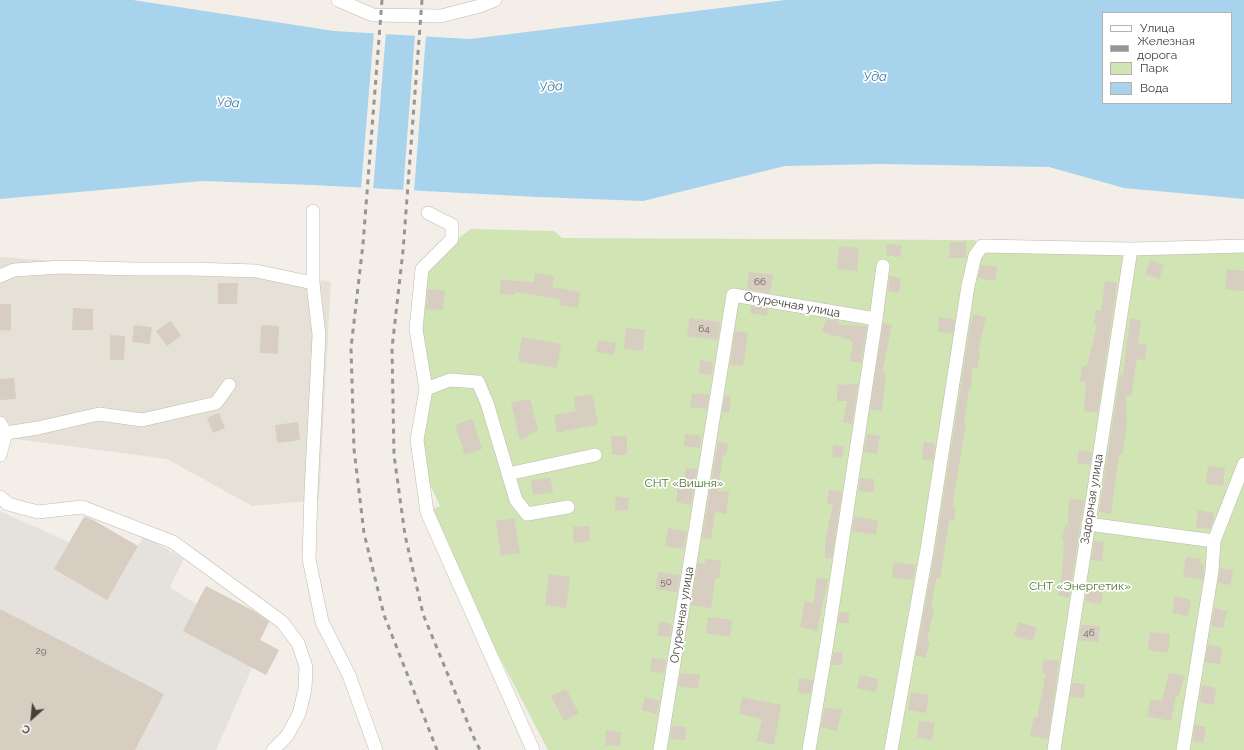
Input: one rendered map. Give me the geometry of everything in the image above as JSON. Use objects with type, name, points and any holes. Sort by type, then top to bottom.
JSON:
[{"type":"street","points":[[338,0],[373,15],[441,16],[480,6],[495,0]]},
{"type":"street","points":[[313,211],[313,283],[319,335],[309,559],[322,622],[349,675],[376,750]]},
{"type":"street","points":[[428,213],[452,225],[452,239],[422,269],[416,330],[426,389],[418,440],[427,512],[533,750]]},
{"type":"street","points":[[891,750],[928,542],[968,286],[975,256],[982,246],[1131,249],[1244,246]]},
{"type":"street","name":"Задорная улица","points":[[1054,750],[1131,249]]},
{"type":"street","points":[[809,750],[827,643],[883,266]]},
{"type":"street","points":[[0,276],[14,270],[62,267],[256,270],[313,283]]},
{"type":"street","name":"Огуречная улица","points":[[660,750],[733,295],[876,319]]},
{"type":"street","points":[[426,389],[450,380],[478,382],[487,403],[516,500],[527,514],[568,507]]},
{"type":"street","points":[[0,455],[3,428],[38,428],[99,414],[142,420],[216,403],[229,385]]},
{"type":"street","points":[[508,474],[595,455]]},
{"type":"street","points":[[1183,750],[1212,571],[1214,541],[1244,464]]},
{"type":"street","points":[[0,497],[8,504],[38,512],[82,507],[173,542],[282,622],[298,643],[306,667],[305,689],[299,714],[287,736],[273,750]]},
{"type":"street","points":[[1088,524],[1214,541]]},
{"type":"shaded area","points":[[0,257],[331,281],[319,500],[252,506],[167,459],[0,437]]},
{"type":"shaded area","points":[[0,511],[69,542],[85,515],[138,546],[144,536],[184,559],[170,587],[196,604],[206,586],[270,620],[260,640],[279,651],[266,675],[252,668],[216,750],[0,750]]},
{"type":"green space","name":"СНТ «Вишня»","points":[[471,229],[554,231],[562,238],[974,240],[993,253],[1244,253],[1244,750],[548,750],[465,591],[431,510],[440,506],[427,478],[423,450],[421,274],[454,241]]},
{"type":"water","name":"Уда","points":[[0,0],[133,0],[334,31],[470,39],[785,0],[1244,0],[1244,199],[1124,188],[1049,167],[880,164],[785,166],[643,201],[202,181],[0,199]]},
{"type":"pier","points":[[374,31],[386,32],[373,190],[361,189]]},
{"type":"pier","points":[[415,34],[426,35],[414,192],[403,192]]},
{"type":"building","points":[[950,242],[966,242],[966,258],[949,258]]},
{"type":"building","points":[[887,244],[902,245],[900,257],[886,255]]},
{"type":"building","points":[[839,246],[859,248],[857,271],[837,269]]},
{"type":"building","points":[[1150,260],[1164,265],[1159,279],[1145,274]]},
{"type":"building","points":[[981,265],[997,267],[995,281],[978,278]]},
{"type":"building","points":[[1227,269],[1244,271],[1244,291],[1225,289]]},
{"type":"building","points":[[749,272],[773,275],[770,293],[747,289]]},
{"type":"building","points":[[535,273],[554,276],[552,287],[580,292],[578,308],[559,305],[560,299],[515,292],[515,295],[500,294],[501,280],[534,282]]},
{"type":"building","points":[[890,276],[901,278],[899,293],[888,291]]},
{"type":"building","points":[[1105,281],[1117,283],[1098,412],[1084,411],[1086,382],[1080,381],[1082,366],[1087,366],[1097,325],[1094,325],[1096,310],[1101,311]]},
{"type":"building","points":[[218,283],[238,283],[237,304],[218,304]]},
{"type":"building","points":[[428,289],[445,291],[443,310],[426,309]]},
{"type":"building","points":[[0,304],[11,304],[11,331],[0,330]]},
{"type":"building","points":[[751,306],[768,309],[767,316],[750,313]]},
{"type":"building","points":[[73,308],[93,309],[93,330],[72,330]]},
{"type":"building","points":[[973,314],[986,317],[978,352],[980,352],[977,368],[972,367],[971,390],[969,390],[964,424],[966,424],[952,507],[956,508],[954,521],[949,520],[940,579],[936,579],[931,608],[934,608],[927,641],[930,642],[925,658],[916,655],[935,551]]},
{"type":"building","points":[[939,317],[955,319],[953,334],[938,332]]},
{"type":"building","points":[[690,318],[720,322],[718,340],[687,336]]},
{"type":"building","points":[[826,319],[839,321],[838,325],[867,326],[861,363],[850,361],[853,342],[851,342],[851,340],[822,332]]},
{"type":"building","points":[[1130,319],[1141,320],[1138,344],[1147,345],[1145,360],[1137,359],[1131,396],[1126,395],[1127,426],[1122,454],[1119,454],[1111,514],[1099,512],[1120,375],[1123,375]]},
{"type":"building","points":[[171,321],[181,336],[167,346],[156,331]]},
{"type":"building","points":[[883,323],[892,325],[882,372],[886,373],[882,411],[870,409]]},
{"type":"building","points":[[134,325],[152,327],[150,344],[132,342]]},
{"type":"building","points":[[261,325],[279,326],[278,354],[260,353]]},
{"type":"building","points":[[626,328],[645,330],[643,351],[624,349]]},
{"type":"building","points":[[735,331],[748,333],[743,366],[730,365]]},
{"type":"building","points":[[110,335],[125,336],[124,360],[110,360]]},
{"type":"building","points":[[522,337],[561,344],[557,368],[518,361]]},
{"type":"building","points":[[599,340],[616,343],[614,355],[596,352]]},
{"type":"building","points":[[700,360],[713,362],[712,375],[699,373]]},
{"type":"building","points":[[14,378],[16,399],[0,400],[0,379]]},
{"type":"building","points":[[858,384],[852,424],[843,422],[847,401],[837,401],[837,385]]},
{"type":"building","points":[[692,393],[709,395],[707,409],[690,407]]},
{"type":"building","points":[[592,394],[598,424],[557,433],[554,415],[576,411],[574,397]]},
{"type":"building","points":[[725,395],[731,396],[729,413],[722,412]]},
{"type":"building","points":[[530,399],[538,430],[520,440],[511,403]]},
{"type":"building","points":[[219,413],[225,428],[213,433],[207,418]]},
{"type":"building","points":[[472,419],[482,449],[465,455],[455,425]]},
{"type":"building","points":[[298,422],[300,440],[277,443],[275,425]]},
{"type":"building","points":[[685,434],[701,436],[700,448],[684,446]]},
{"type":"building","points":[[867,434],[880,436],[877,454],[864,452]]},
{"type":"building","points":[[611,436],[627,436],[627,455],[612,455]]},
{"type":"building","points":[[718,442],[728,443],[726,455],[723,455],[718,491],[729,492],[726,514],[715,512],[711,539],[702,538]]},
{"type":"building","points":[[924,442],[935,444],[933,461],[922,459]]},
{"type":"building","points":[[833,445],[844,447],[842,458],[832,457]]},
{"type":"building","points":[[1079,450],[1092,452],[1090,465],[1077,463]]},
{"type":"building","points":[[1208,466],[1225,468],[1223,486],[1206,484]]},
{"type":"building","points":[[686,468],[697,469],[691,505],[676,502],[678,486],[683,487]]},
{"type":"building","points":[[550,478],[553,492],[533,495],[531,480]]},
{"type":"building","points":[[860,478],[874,479],[874,492],[859,491]]},
{"type":"building","points":[[829,490],[842,492],[832,558],[825,558],[825,542],[833,504],[827,504]]},
{"type":"building","points":[[616,496],[629,498],[628,511],[615,510]]},
{"type":"building","points":[[1069,499],[1084,500],[1069,598],[1058,595],[1062,577],[1064,541],[1062,541],[1065,525],[1068,525]]},
{"type":"building","points":[[1198,510],[1214,513],[1214,518],[1210,529],[1196,527]]},
{"type":"building","points":[[84,517],[93,520],[138,546],[107,600],[54,569]]},
{"type":"building","points":[[854,517],[878,520],[876,535],[852,531]]},
{"type":"building","points":[[514,518],[520,553],[501,556],[496,521]]},
{"type":"building","points":[[589,526],[590,541],[574,543],[573,527]]},
{"type":"building","points":[[668,528],[687,531],[684,549],[665,546]]},
{"type":"building","points":[[1094,541],[1104,542],[1102,561],[1091,560]]},
{"type":"building","points":[[1186,557],[1201,559],[1200,563],[1204,564],[1203,579],[1183,577]]},
{"type":"building","points":[[705,559],[721,561],[719,578],[715,578],[711,608],[691,605],[698,563],[705,564]]},
{"type":"building","points":[[894,562],[916,565],[913,580],[892,577]]},
{"type":"building","points":[[1220,568],[1233,570],[1230,585],[1218,583]]},
{"type":"building","points":[[658,572],[680,575],[677,592],[656,589]]},
{"type":"building","points":[[549,574],[570,577],[566,608],[545,605]]},
{"type":"building","points":[[816,578],[828,579],[817,631],[800,627],[805,601],[814,603]]},
{"type":"building","points":[[1088,581],[1104,584],[1101,604],[1085,601]]},
{"type":"building","points":[[206,586],[254,611],[269,622],[260,640],[279,650],[266,675],[183,631]]},
{"type":"building","points":[[1175,596],[1191,600],[1188,616],[1172,613]]},
{"type":"building","points":[[1214,608],[1227,611],[1223,628],[1211,626]]},
{"type":"building","points":[[0,609],[164,694],[135,750],[0,750]]},
{"type":"building","points":[[840,612],[849,613],[849,623],[838,623]]},
{"type":"building","points":[[708,617],[732,620],[730,637],[706,633]]},
{"type":"building","points":[[660,621],[672,624],[670,637],[657,635]]},
{"type":"building","points":[[1018,622],[1037,628],[1033,641],[1014,636]]},
{"type":"building","points":[[1081,625],[1100,626],[1098,642],[1079,640]]},
{"type":"building","points":[[1150,632],[1170,634],[1168,653],[1148,650]]},
{"type":"building","points":[[1208,645],[1222,648],[1220,664],[1205,662]]},
{"type":"building","points":[[834,652],[843,652],[842,665],[831,665]]},
{"type":"building","points":[[652,658],[666,660],[664,673],[650,671]]},
{"type":"building","points":[[1044,659],[1059,661],[1048,739],[1030,736],[1034,717],[1037,718],[1046,673],[1042,673]]},
{"type":"building","points":[[681,673],[700,675],[698,689],[678,686]]},
{"type":"building","points":[[1169,673],[1184,676],[1179,696],[1176,696],[1171,721],[1147,716],[1151,699],[1162,701]]},
{"type":"building","points":[[860,675],[878,679],[876,692],[857,688]]},
{"type":"building","points":[[799,678],[813,680],[810,694],[798,693]]},
{"type":"building","points":[[1072,683],[1085,684],[1084,698],[1070,697]]},
{"type":"building","points":[[1202,685],[1216,688],[1214,705],[1199,702]]},
{"type":"building","points":[[566,689],[579,713],[564,721],[551,696]]},
{"type":"building","points":[[911,692],[929,695],[926,713],[908,710]]},
{"type":"building","points":[[645,697],[660,701],[656,714],[641,710]]},
{"type":"building","points":[[742,697],[781,705],[774,745],[757,741],[762,719],[739,714]]},
{"type":"building","points":[[825,707],[842,710],[837,731],[821,727]]},
{"type":"building","points":[[919,721],[935,723],[932,740],[917,737]]},
{"type":"building","points":[[1195,724],[1206,727],[1203,743],[1193,741]]},
{"type":"building","points":[[672,726],[686,727],[685,740],[670,739]]},
{"type":"building","points":[[606,730],[621,732],[620,746],[605,745]]},
{"type":"railway","points":[[382,0],[363,244],[351,348],[354,449],[364,533],[384,615],[437,750]]},
{"type":"railway","points":[[422,0],[403,251],[392,348],[394,455],[405,535],[423,614],[480,750]]},
{"type":"park label","name":"СНТ «Энергетик»","points":[[1080,586]]}]
